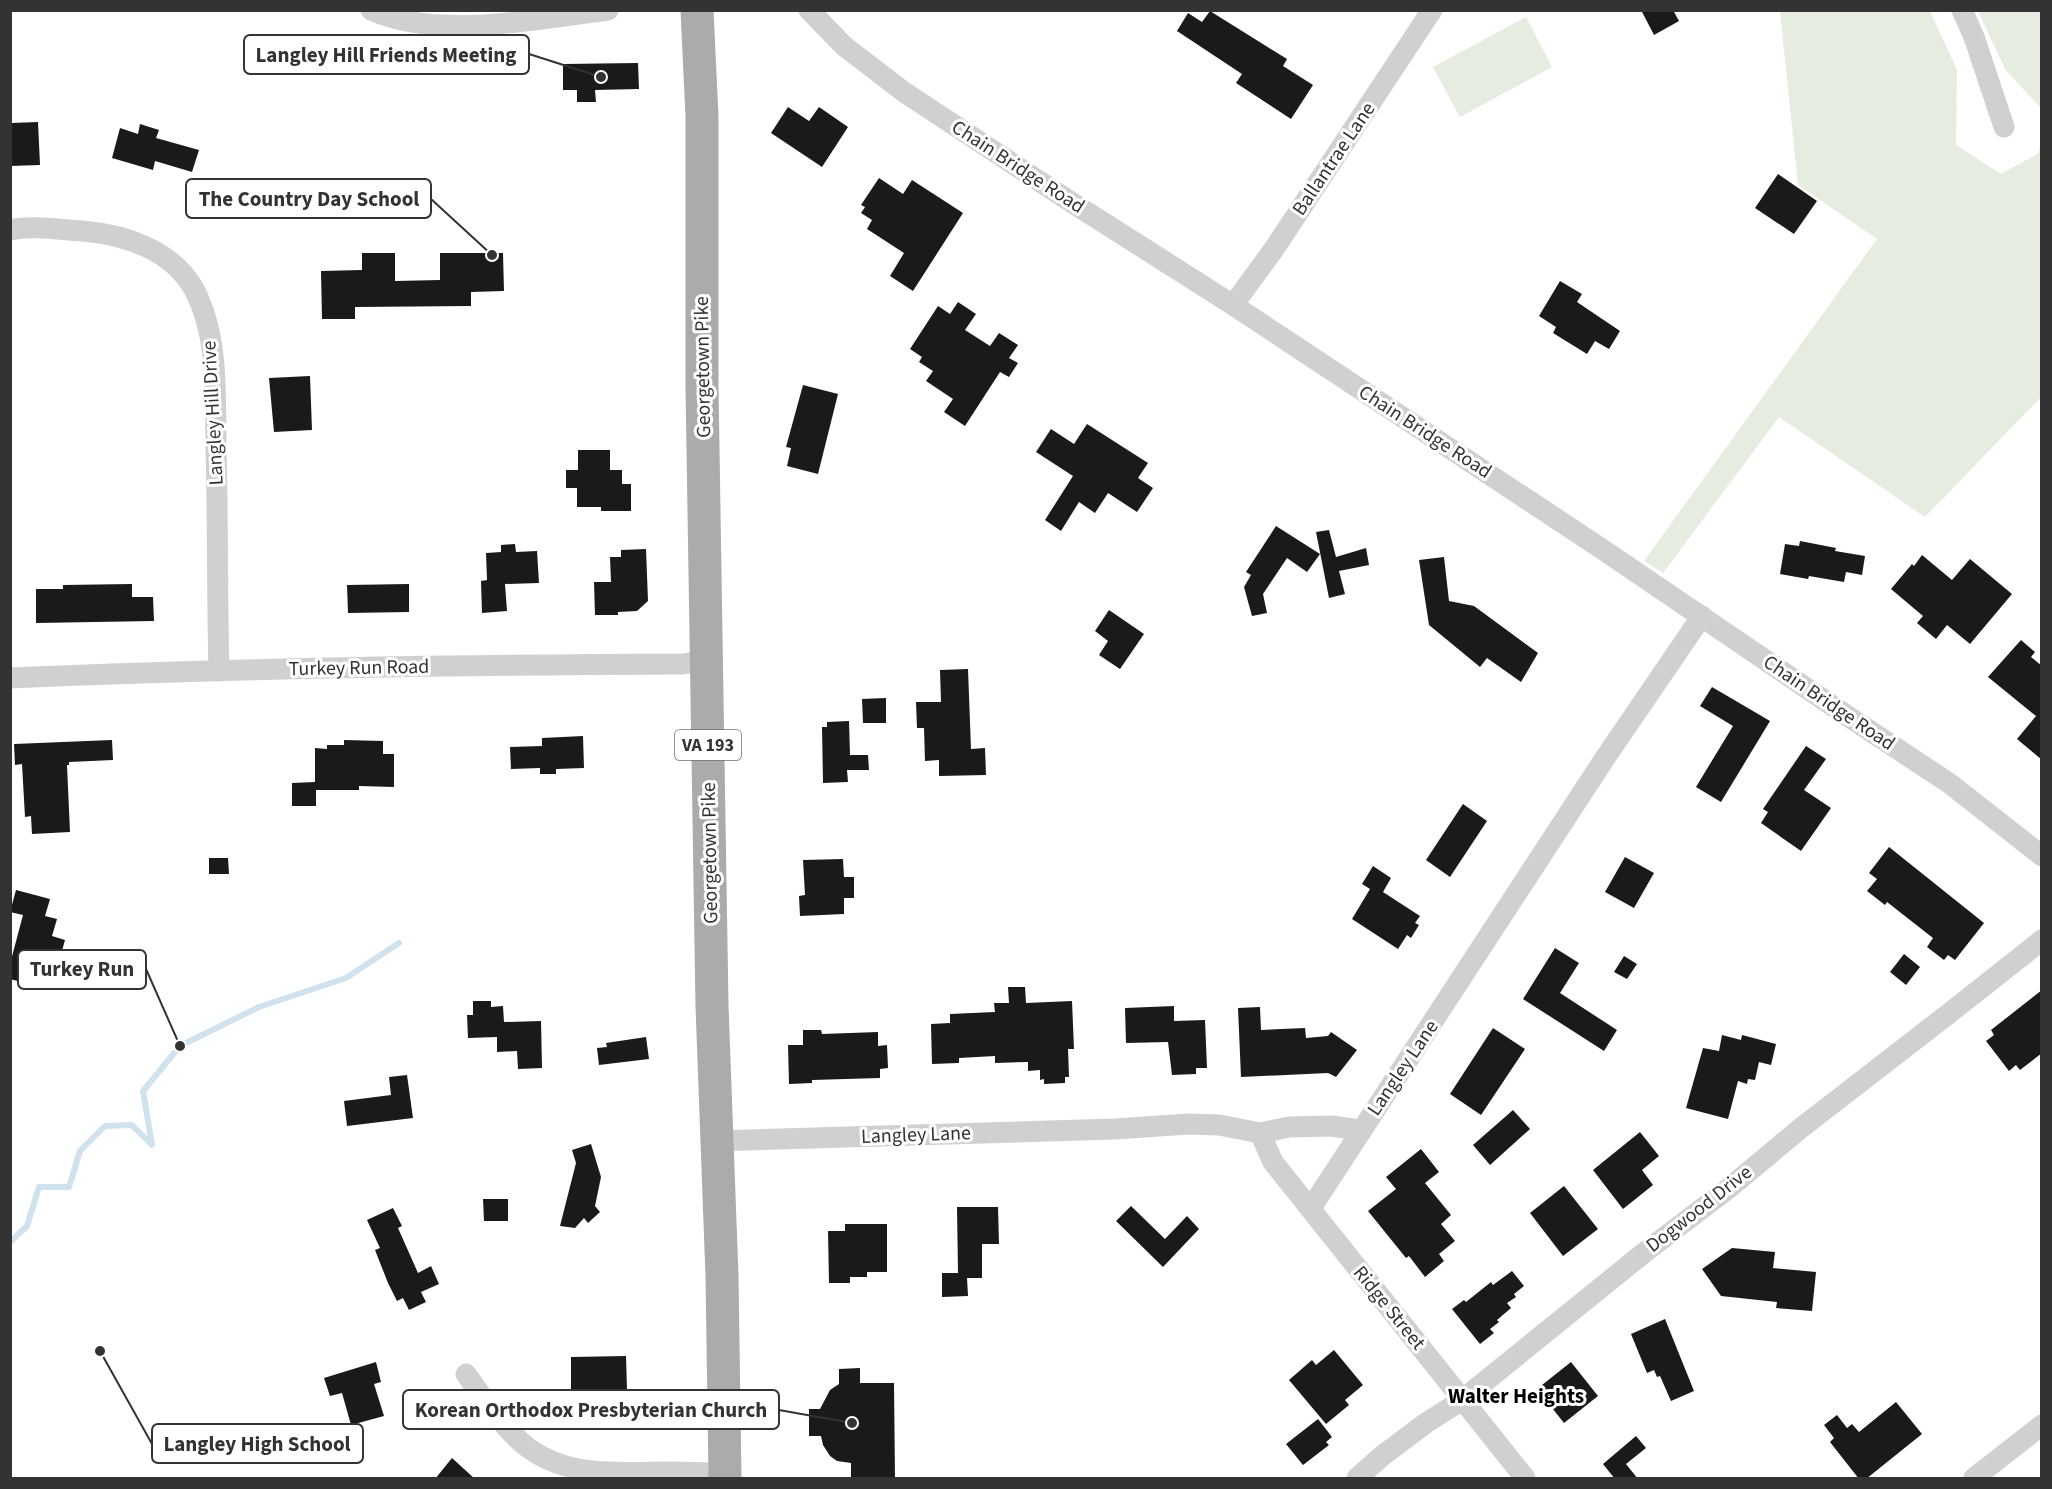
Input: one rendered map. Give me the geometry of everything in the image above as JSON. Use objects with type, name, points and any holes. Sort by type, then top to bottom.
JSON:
[{"type":"main road","name":"Georgetown Pike","points":[[697,10],[702,117],[702,387],[712,1006],[722,1276],[725,1476]]},
{"type":"street","points":[[371,10],[407,21],[456,26],[517,22],[608,10]]},
{"type":"street","name":"Chain Bridge Road","points":[[809,10],[844,46],[904,92],[1233,305],[1702,616],[1949,783],[2042,856]]},
{"type":"street","name":"Ballantrae Lane","points":[[1233,305],[1274,249],[1432,10]]},
{"type":"street","points":[[1962,10],[1974,37],[2004,127]]},
{"type":"street","name":"Langley Hill Drive","points":[[10,230],[36,228],[94,232],[124,238],[149,247],[171,262],[194,291],[208,325],[214,376],[219,670]]},
{"type":"street","name":"Langley Lane","points":[[716,1141],[1115,1129],[1189,1124],[1219,1125],[1260,1133],[1289,1126],[1331,1126],[1360,1130],[1402,1071],[1605,758],[1702,616]]},
{"type":"street","name":"Turkey Run Road","points":[[10,678],[219,670],[683,664],[707,660]]},
{"type":"street","name":"Dogwood Drive","points":[[1357,1479],[1391,1449],[1462,1400],[1801,1128],[2042,940]]},
{"type":"street","points":[[1311,1208],[1360,1130]]},
{"type":"street","name":"Ridge Street","points":[[1260,1133],[1273,1162],[1525,1479]]},
{"type":"street","points":[[466,1374],[493,1413],[523,1443],[567,1467],[605,1473],[725,1476]]},
{"type":"street","points":[[1974,1479],[2042,1425]]},
{"type":"shaded area","points":[[1780,11],[1930,11],[1957,70],[1956,145],[2001,174],[2039,153],[2041,136],[2041,397],[1925,517],[1779,417],[1663,573],[1644,561],[1877,239],[1798,185]]},
{"type":"shaded area","points":[[1978,11],[2041,11],[2041,108],[2005,69]]},
{"type":"shaded area","points":[[1526,17],[1552,67],[1460,117],[1433,67]]},
{"type":"building","points":[[1641,10],[1673,10],[1679,21],[1654,35]]},
{"type":"building","points":[[1210,11],[1287,59],[1283,66],[1313,85],[1291,119],[1236,83],[1242,74],[1177,31],[1188,13],[1202,22]]},
{"type":"building","points":[[638,63],[639,89],[595,90],[596,102],[577,102],[577,90],[563,90],[563,64]]},
{"type":"building","points":[[788,107],[809,121],[819,107],[848,127],[822,167],[771,133]]},
{"type":"building","points":[[38,122],[40,165],[10,166],[11,123]]},
{"type":"building","points":[[140,124],[159,130],[156,138],[199,150],[192,172],[155,161],[153,170],[112,158],[120,128],[138,134]]},
{"type":"building","points":[[1778,174],[1817,201],[1794,234],[1755,208]]},
{"type":"building","points":[[879,178],[903,194],[912,180],[963,213],[913,291],[890,276],[904,253],[867,229],[872,220],[861,213],[865,207],[861,205]]},
{"type":"building","points":[[362,253],[395,253],[395,281],[440,280],[440,253],[503,253],[504,291],[471,292],[471,306],[355,307],[355,319],[322,319],[321,271],[362,270]]},
{"type":"building","points":[[1560,281],[1582,294],[1577,302],[1620,331],[1609,349],[1595,341],[1587,354],[1553,333],[1556,327],[1539,316]]},
{"type":"building","points":[[958,302],[976,314],[965,330],[990,346],[999,333],[1018,345],[1009,358],[1018,363],[1009,377],[1000,372],[965,426],[944,412],[953,399],[926,381],[933,371],[919,362],[922,357],[910,349],[938,306],[950,314]]},
{"type":"building","points":[[310,376],[312,430],[274,432],[269,378]]},
{"type":"building","points":[[803,385],[838,394],[818,474],[787,466],[791,448],[786,447]]},
{"type":"building","points":[[1087,424],[1148,463],[1138,478],[1153,488],[1137,512],[1108,493],[1095,513],[1079,502],[1061,531],[1045,520],[1073,476],[1036,452],[1051,429],[1074,444]]},
{"type":"building","points":[[578,450],[610,450],[610,470],[622,470],[622,484],[631,484],[631,511],[601,511],[601,507],[577,507],[577,488],[566,488],[566,470],[578,470]]},
{"type":"building","points":[[1276,526],[1320,554],[1307,572],[1287,558],[1263,594],[1267,613],[1252,616],[1244,587],[1251,575],[1246,572]]},
{"type":"building","points":[[1329,530],[1336,557],[1366,548],[1369,565],[1339,571],[1345,594],[1329,598],[1316,532]]},
{"type":"building","points":[[1800,541],[1836,548],[1835,551],[1865,556],[1862,575],[1846,572],[1844,582],[1780,574],[1785,544],[1799,546]]},
{"type":"building","points":[[515,544],[516,552],[537,551],[539,583],[505,584],[507,611],[482,613],[481,581],[487,580],[486,553],[501,552],[501,545]]},
{"type":"building","points":[[646,549],[648,601],[637,611],[618,612],[618,615],[595,615],[594,582],[611,582],[610,557],[621,557],[621,550]]},
{"type":"building","points":[[1922,555],[1952,580],[1970,559],[2012,594],[1970,644],[1947,625],[1936,639],[1917,623],[1923,616],[1891,589]]},
{"type":"building","points":[[1444,557],[1449,601],[1474,606],[1538,653],[1521,682],[1487,658],[1480,667],[1429,625],[1419,560]]},
{"type":"building","points":[[132,584],[132,597],[153,597],[154,621],[36,623],[36,589],[63,589],[63,585]]},
{"type":"building","points":[[409,584],[409,612],[348,613],[347,585]]},
{"type":"building","points":[[1109,610],[1144,634],[1120,669],[1099,655],[1108,641],[1095,631]]},
{"type":"building","points":[[2021,640],[2035,652],[2031,657],[2042,666],[2042,760],[2017,739],[2036,716],[1988,677]]},
{"type":"building","points":[[968,669],[971,749],[985,748],[986,775],[939,776],[939,760],[925,761],[924,728],[917,728],[916,702],[941,702],[940,670]]},
{"type":"building","points":[[1712,687],[1770,721],[1721,802],[1696,787],[1733,726],[1700,706]]},
{"type":"building","points":[[886,698],[886,723],[863,723],[862,699]]},
{"type":"building","points":[[849,721],[850,755],[868,755],[869,770],[847,770],[848,782],[823,783],[822,727],[827,727],[827,722]]},
{"type":"building","points":[[583,736],[584,768],[556,769],[556,774],[540,774],[540,768],[511,769],[510,747],[542,746],[542,738]]},
{"type":"building","points":[[112,740],[113,760],[69,762],[67,765],[70,832],[32,834],[31,816],[25,817],[22,764],[15,765],[14,744]]},
{"type":"building","points":[[344,740],[383,741],[383,754],[394,754],[394,787],[359,786],[359,790],[316,790],[316,806],[292,806],[292,783],[315,782],[315,748],[327,749],[327,745],[344,745]]},
{"type":"building","points":[[1806,746],[1826,759],[1804,790],[1831,808],[1801,851],[1761,823],[1768,812],[1763,809]]},
{"type":"building","points":[[1463,804],[1487,821],[1450,877],[1426,860]]},
{"type":"building","points":[[1889,847],[1984,923],[1955,960],[1948,955],[1944,960],[1927,947],[1933,938],[1887,902],[1885,905],[1867,891],[1877,879],[1869,873]]},
{"type":"building","points":[[1625,857],[1654,873],[1634,908],[1605,892]]},
{"type":"building","points":[[209,858],[228,858],[229,874],[209,874]]},
{"type":"building","points":[[843,859],[844,877],[854,877],[854,898],[844,898],[844,914],[800,916],[799,896],[805,895],[803,860]]},
{"type":"building","points":[[1373,866],[1391,878],[1383,892],[1420,916],[1415,923],[1419,925],[1411,938],[1407,935],[1398,949],[1352,919],[1370,889],[1362,884]]},
{"type":"building","points":[[16,890],[50,899],[45,916],[57,919],[52,936],[65,940],[51,990],[10,979],[10,964],[23,915],[10,912]]},
{"type":"building","points":[[1555,948],[1579,963],[1560,993],[1617,1030],[1604,1051],[1523,999]]},
{"type":"building","points":[[1904,954],[1920,967],[1906,985],[1890,972]]},
{"type":"building","points":[[1624,956],[1637,964],[1627,979],[1614,972]]},
{"type":"building","points":[[1008,987],[1025,987],[1026,1003],[1072,1001],[1074,1049],[1068,1049],[1069,1077],[1065,1077],[1065,1083],[1044,1084],[1044,1079],[1040,1080],[1040,1070],[1028,1071],[1028,1062],[995,1063],[995,1056],[959,1058],[959,1063],[932,1064],[931,1024],[950,1023],[950,1014],[995,1012],[994,1003],[1009,1003]]},
{"type":"building","points":[[2042,990],[2042,1053],[2020,1070],[2016,1065],[2009,1071],[1986,1041],[1994,1035],[1991,1030]]},
{"type":"building","points":[[473,1001],[491,1001],[491,1007],[503,1006],[504,1022],[541,1021],[542,1068],[518,1069],[517,1051],[497,1052],[497,1037],[468,1038],[467,1015],[473,1015]]},
{"type":"building","points":[[1174,1006],[1174,1021],[1205,1020],[1207,1068],[1196,1068],[1196,1074],[1172,1075],[1168,1042],[1126,1043],[1125,1008]]},
{"type":"building","points":[[1260,1007],[1261,1030],[1305,1028],[1306,1038],[1328,1036],[1331,1032],[1357,1050],[1336,1077],[1328,1073],[1241,1077],[1238,1008]]},
{"type":"building","points":[[1493,1028],[1525,1049],[1481,1115],[1450,1094]]},
{"type":"building","points":[[803,1030],[821,1030],[822,1034],[878,1032],[878,1046],[887,1045],[888,1068],[880,1069],[880,1078],[812,1080],[812,1083],[789,1084],[788,1045],[803,1045]]},
{"type":"building","points":[[1722,1035],[1741,1040],[1742,1035],[1776,1044],[1771,1065],[1759,1062],[1755,1080],[1748,1079],[1747,1084],[1738,1081],[1728,1119],[1686,1108],[1703,1048],[1719,1051]]},
{"type":"building","points":[[646,1037],[649,1059],[599,1065],[597,1048],[607,1047],[606,1043]]},
{"type":"building","points":[[407,1075],[413,1118],[347,1126],[344,1101],[391,1095],[389,1077]]},
{"type":"building","points":[[1513,1110],[1530,1129],[1490,1165],[1473,1145]]},
{"type":"building","points":[[1640,1132],[1659,1156],[1642,1170],[1653,1185],[1623,1209],[1593,1170]]},
{"type":"building","points":[[591,1144],[601,1177],[595,1206],[600,1212],[588,1223],[584,1218],[575,1228],[560,1226],[576,1163],[572,1150]]},
{"type":"building","points":[[1421,1149],[1439,1172],[1425,1183],[1451,1215],[1441,1224],[1455,1241],[1439,1254],[1444,1261],[1425,1277],[1409,1256],[1406,1258],[1368,1211],[1396,1189],[1386,1177]]},
{"type":"building","points":[[1564,1186],[1598,1229],[1563,1256],[1530,1213]]},
{"type":"building","points":[[483,1199],[508,1199],[508,1221],[484,1221]]},
{"type":"building","points":[[1131,1206],[1165,1239],[1187,1216],[1199,1229],[1163,1267],[1116,1221]]},
{"type":"building","points":[[957,1207],[998,1207],[999,1244],[982,1244],[982,1278],[967,1278],[968,1296],[942,1297],[942,1273],[958,1273]]},
{"type":"building","points":[[393,1208],[402,1226],[398,1228],[418,1273],[431,1266],[439,1284],[421,1292],[426,1302],[409,1310],[403,1298],[397,1301],[388,1283],[375,1250],[380,1248],[367,1220]]},
{"type":"building","points":[[845,1224],[887,1224],[887,1272],[867,1272],[867,1277],[850,1277],[850,1283],[829,1283],[828,1231],[845,1231]]},
{"type":"building","points":[[1732,1248],[1775,1252],[1773,1268],[1816,1272],[1812,1311],[1776,1308],[1777,1302],[1721,1296],[1702,1269]]},
{"type":"building","points":[[1512,1271],[1524,1286],[1514,1294],[1516,1297],[1507,1303],[1511,1308],[1490,1329],[1494,1333],[1480,1344],[1452,1309],[1464,1300],[1466,1302],[1491,1282],[1493,1285]]},
{"type":"building","points":[[1665,1319],[1694,1391],[1671,1401],[1660,1376],[1657,1377],[1654,1370],[1647,1373],[1631,1334]]},
{"type":"building","points":[[1334,1350],[1363,1385],[1345,1400],[1349,1405],[1326,1424],[1289,1380],[1312,1360],[1316,1365]]},
{"type":"building","points":[[626,1356],[627,1390],[593,1391],[593,1396],[571,1396],[571,1357]]},
{"type":"building","points":[[376,1362],[381,1382],[374,1384],[384,1416],[351,1425],[342,1393],[330,1396],[324,1378]]},
{"type":"building","points":[[1571,1362],[1598,1396],[1564,1423],[1537,1389]]},
{"type":"building","points":[[860,1368],[860,1383],[894,1383],[895,1479],[851,1479],[851,1463],[837,1461],[830,1456],[823,1445],[821,1436],[809,1436],[809,1409],[820,1409],[830,1390],[839,1384],[839,1369]]},
{"type":"building","points":[[1896,1402],[1922,1434],[1866,1479],[1859,1479],[1830,1442],[1834,1438],[1824,1425],[1837,1415],[1847,1428],[1852,1424],[1859,1432]]},
{"type":"building","points":[[1318,1419],[1332,1437],[1326,1442],[1329,1445],[1303,1465],[1286,1444]]},
{"type":"building","points":[[1636,1436],[1646,1448],[1626,1464],[1638,1479],[1615,1479],[1603,1464]]},
{"type":"building","points":[[452,1458],[475,1479],[435,1479]]},
{"type":"waterway","points":[[10,1242],[27,1226],[39,1187],[69,1187],[80,1151],[105,1126],[132,1125],[152,1145],[143,1091],[180,1046],[259,1007],[346,978],[399,943]]},
{"type":"place","name":"Langley Hill Friends Meeting","points":[[601,77]]},
{"type":"place","name":"The Country Day School","points":[[492,255]]},
{"type":"place","name":"Turkey Run","points":[[180,1046]]},
{"type":"place","name":"Langley High School","points":[[100,1351]]},
{"type":"place","name":"Korean Orthodox Presbyterian Church","points":[[852,1423]]},
{"type":"district","name":"Walter Heights","points":[[1516,1396]]}]
